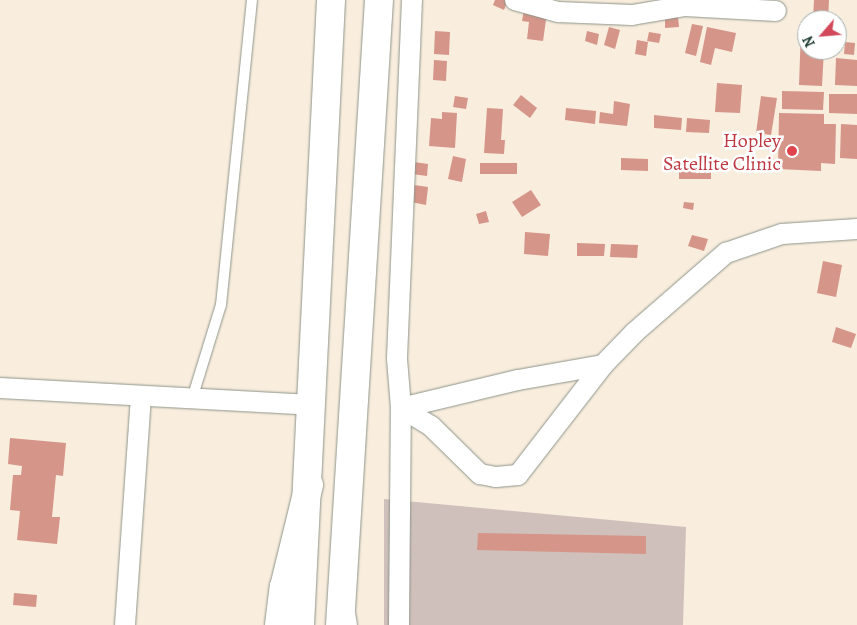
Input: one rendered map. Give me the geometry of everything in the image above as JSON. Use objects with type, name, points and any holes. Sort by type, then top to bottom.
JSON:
[{"type":"main road","points":[[300,625],[309,485],[330,0]]},
{"type":"main road","points":[[341,621],[378,0]]},
{"type":"main road","points":[[279,625],[284,586],[309,485]]},
{"type":"street","points":[[400,625],[401,408],[396,359],[412,0]]},
{"type":"street","points":[[515,0],[558,12],[632,15],[685,6],[776,12]]},
{"type":"street","points":[[401,408],[432,426],[480,474],[496,477],[518,475],[603,365],[635,332],[726,253],[782,234],[857,229]]},
{"type":"street","points":[[401,408],[518,380],[603,365]]},
{"type":"street","points":[[0,388],[312,405]]},
{"type":"street","points":[[125,625],[142,397]]},
{"type":"lane","points":[[192,399],[221,305],[252,0]]},
{"type":"shaded area","points":[[384,499],[686,527],[683,625],[384,625]]},
{"type":"building","points":[[495,0],[508,0],[504,10],[493,5]]},
{"type":"building","points":[[814,0],[829,0],[828,10],[814,10]]},
{"type":"building","points":[[524,10],[547,13],[543,41],[527,39],[529,22],[522,21]]},
{"type":"building","points":[[665,17],[678,17],[679,27],[665,28]]},
{"type":"building","points":[[692,24],[703,26],[696,56],[685,53]]},
{"type":"building","points":[[609,27],[620,30],[615,49],[604,45]]},
{"type":"building","points":[[707,27],[736,33],[732,52],[715,48],[711,65],[700,62]]},
{"type":"building","points":[[435,31],[450,32],[449,55],[434,54]]},
{"type":"building","points":[[587,31],[599,34],[597,45],[585,41]]},
{"type":"building","points":[[649,32],[661,34],[659,43],[647,41]]},
{"type":"building","points":[[637,40],[648,42],[646,56],[635,54]]},
{"type":"building","points":[[847,42],[855,43],[854,55],[847,54]]},
{"type":"building","points":[[434,60],[447,61],[446,81],[433,80]]},
{"type":"building","points":[[800,60],[823,60],[822,86],[799,85]]},
{"type":"building","points":[[836,60],[857,60],[857,86],[835,85]]},
{"type":"building","points":[[717,83],[742,85],[740,113],[715,112]]},
{"type":"building","points":[[782,91],[824,92],[823,110],[782,109]]},
{"type":"building","points":[[829,94],[857,94],[857,114],[829,113]]},
{"type":"building","points":[[521,95],[537,108],[530,118],[513,105]]},
{"type":"building","points":[[455,96],[468,98],[466,109],[453,107]]},
{"type":"building","points":[[761,96],[777,98],[771,135],[756,133]]},
{"type":"building","points":[[614,101],[630,104],[627,126],[599,123],[600,112],[613,114]]},
{"type":"building","points":[[487,108],[503,109],[501,140],[505,140],[504,154],[484,153]]},
{"type":"building","points":[[566,108],[596,111],[595,124],[565,120]]},
{"type":"building","points":[[442,112],[457,113],[455,148],[429,146],[431,118],[442,119]]},
{"type":"building","points":[[779,113],[824,114],[824,124],[836,124],[835,164],[821,163],[821,171],[778,169]]},
{"type":"building","points":[[654,115],[682,118],[681,130],[654,128]]},
{"type":"building","points":[[687,118],[710,120],[709,133],[686,132]]},
{"type":"building","points":[[841,124],[857,125],[857,159],[840,158]]},
{"type":"building","points":[[453,156],[466,159],[462,182],[448,179]]},
{"type":"building","points":[[621,158],[648,159],[648,171],[621,170]]},
{"type":"building","points":[[414,162],[428,164],[427,176],[412,174]]},
{"type":"building","points":[[480,163],[517,163],[517,174],[480,174]]},
{"type":"building","points":[[679,165],[711,165],[711,179],[679,179]]},
{"type":"building","points":[[414,185],[428,187],[426,205],[411,202]]},
{"type":"building","points":[[531,190],[541,205],[522,217],[512,202]]},
{"type":"building","points":[[684,202],[694,203],[693,210],[683,208]]},
{"type":"building","points":[[486,211],[489,222],[479,224],[476,214]]},
{"type":"building","points":[[525,232],[550,234],[548,256],[524,254]]},
{"type":"building","points":[[692,235],[708,239],[704,251],[688,246]]},
{"type":"building","points":[[577,243],[605,244],[604,256],[577,256]]},
{"type":"building","points":[[611,244],[638,245],[637,258],[610,257]]},
{"type":"building","points":[[823,261],[842,265],[836,297],[817,293]]},
{"type":"building","points":[[836,327],[856,334],[851,348],[832,342]]},
{"type":"building","points":[[10,438],[66,443],[63,476],[56,475],[52,517],[60,517],[57,544],[17,540],[20,511],[10,510],[13,475],[21,475],[22,466],[8,464]]},
{"type":"building","points":[[478,533],[646,536],[646,554],[477,550]]},
{"type":"building","points":[[14,593],[37,595],[36,607],[13,605]]},
{"type":"place","name":"Hopley Satellite Clinic","points":[[792,151]]}]
